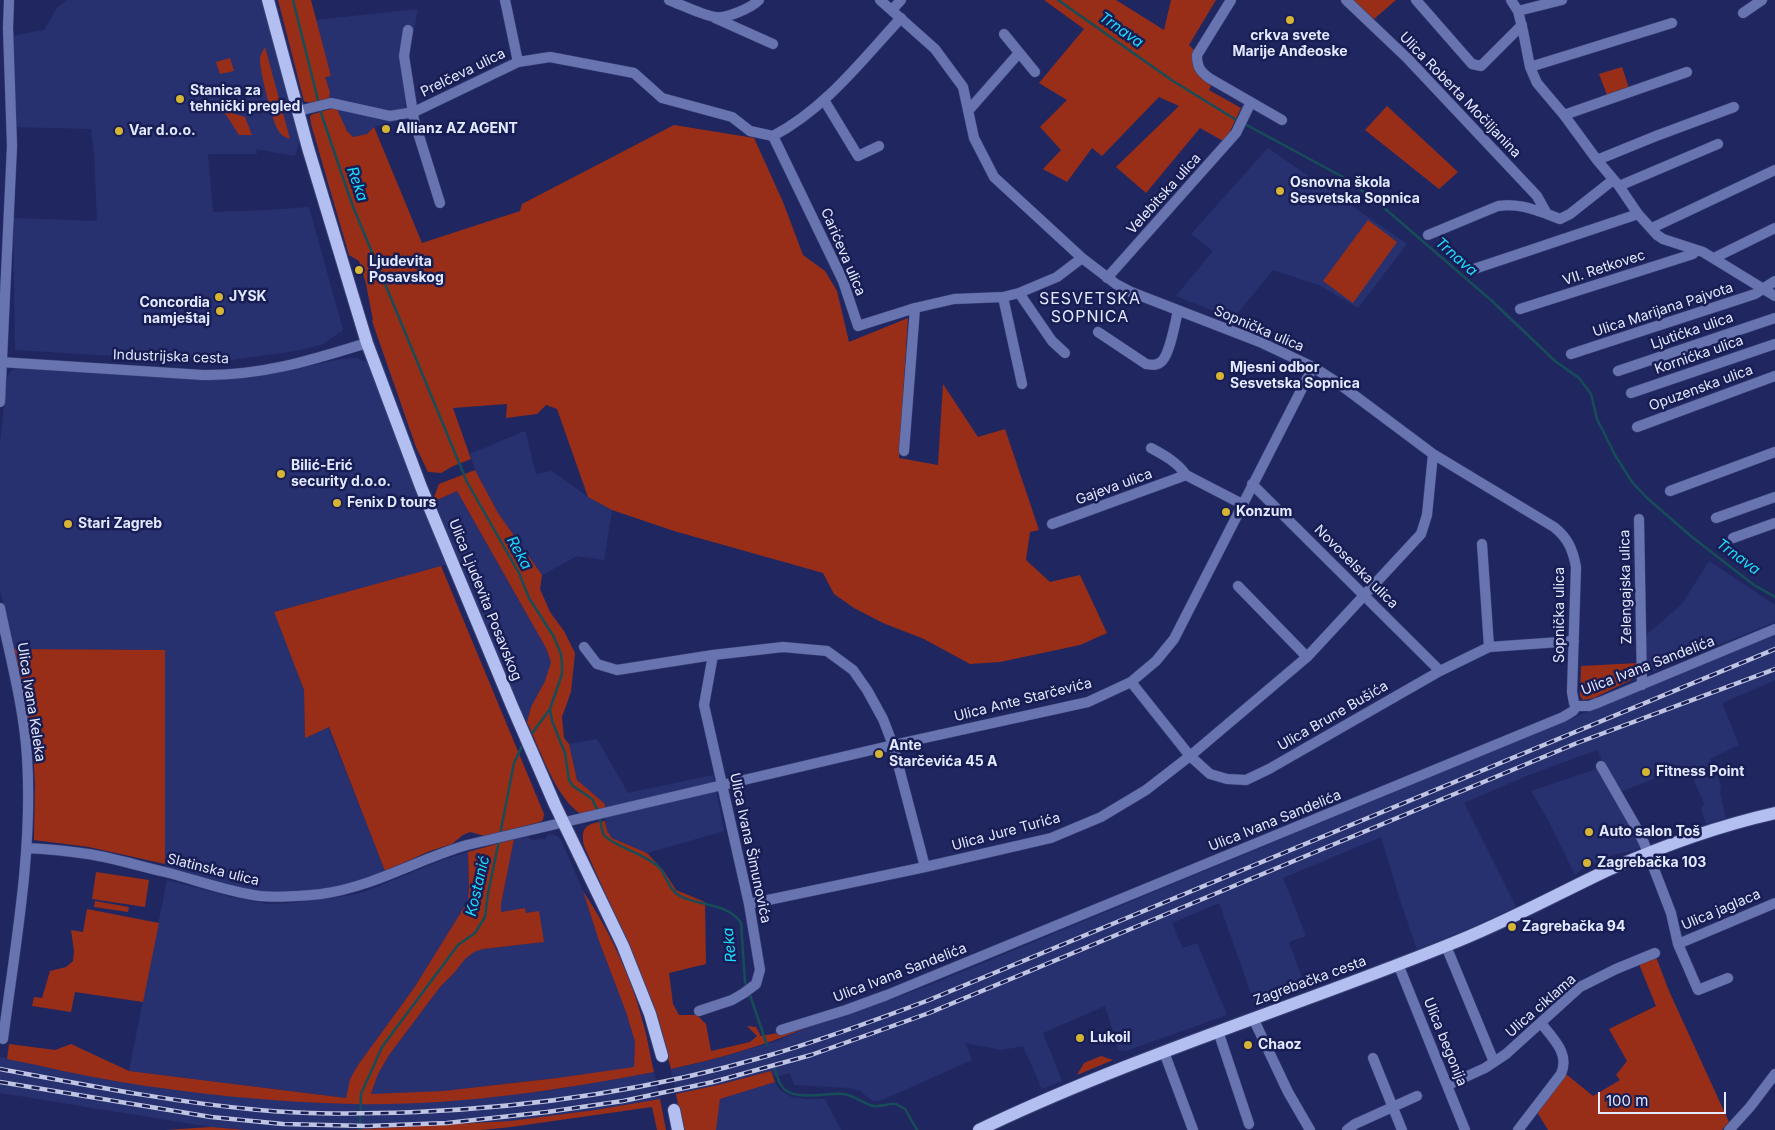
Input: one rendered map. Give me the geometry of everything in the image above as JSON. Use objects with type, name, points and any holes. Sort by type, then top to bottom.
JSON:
[{"type":"main road","name":"Ulica Ljudevita Posavskog","points":[[268,0],[303,110],[367,344],[422,487],[522,728],[563,822],[623,946],[645,1000],[662,1056]]},
{"type":"main road","name":"Zagrebačka cesta","points":[[979,1130],[1065,1091],[1446,946],[1647,854],[1714,828],[1775,813]]},
{"type":"main road","points":[[674,1110],[678,1130]]},
{"type":"street","points":[[0,402],[12,146],[8,28],[9,0]]},
{"type":"street","points":[[505,0],[518,62]]},
{"type":"street","points":[[669,0],[716,18],[772,44]]},
{"type":"street","points":[[716,18],[732,15],[759,0]]},
{"type":"street","name":"Sopnička ulica","points":[[880,0],[935,49],[963,87],[974,138],[994,178],[1082,258],[1107,278],[1131,292],[1260,342],[1313,366],[1433,454],[1554,526],[1563,534],[1573,554],[1576,567],[1572,692],[1574,703],[1577,706]]},
{"type":"street","points":[[892,10],[901,0]]},
{"type":"street","points":[[1231,0],[1197,55],[1197,64],[1200,71],[1209,78],[1282,120]]},
{"type":"street","name":"Ulica Roberta Močiljanina","points":[[1346,0],[1408,59],[1452,105],[1537,196],[1547,214]]},
{"type":"street","points":[[1416,0],[1475,66],[1481,66],[1522,25]]},
{"type":"street","name":"VII. Retkovec","points":[[1511,0],[1518,11],[1530,67],[1537,83],[1564,115],[1638,214],[1664,239],[1714,258],[1775,296]]},
{"type":"street","points":[[1518,11],[1562,0]]},
{"type":"street","points":[[1743,13],[1762,0]]},
{"type":"street","points":[[772,136],[790,127],[824,100],[901,18]]},
{"type":"street","points":[[1530,67],[1672,23]]},
{"type":"street","name":"Prelčeva ulica","points":[[408,30],[404,56],[414,120],[440,203]]},
{"type":"street","points":[[1004,34],[1035,72]]},
{"type":"street","points":[[968,111],[1019,53]]},
{"type":"street","name":"Prelčeva ulica","points":[[303,110],[331,103],[390,116],[414,112],[518,62],[550,57],[634,73],[662,98],[732,118],[750,131],[772,136]]},
{"type":"street","points":[[1564,115],[1686,72]]},
{"type":"street","points":[[824,100],[858,156],[879,146]]},
{"type":"street","name":"Velebitska ulica","points":[[1107,278],[1236,133],[1251,102]]},
{"type":"street","points":[[1597,160],[1734,107]]},
{"type":"street","name":"Carićeva ulica","points":[[772,136],[843,281],[858,326],[915,308],[954,299],[1003,297],[1019,294],[1057,277],[1082,258]]},
{"type":"street","points":[[1428,235],[1498,206],[1510,204],[1524,206],[1560,219],[1616,183],[1718,144]]},
{"type":"street","points":[[1652,228],[1775,170]]},
{"type":"street","points":[[1474,269],[1638,214]]},
{"type":"street","points":[[1714,258],[1775,228]]},
{"type":"street","name":"VII. Retkovec","points":[[1520,309],[1692,254],[1695,250]]},
{"type":"street","points":[[1762,289],[1775,281]]},
{"type":"street","name":"Ulica Marijana Pajvota","points":[[1571,354],[1755,294],[1762,289]]},
{"type":"street","points":[[1019,294],[1052,341],[1065,353]]},
{"type":"street","points":[[1003,297],[1022,384]]},
{"type":"street","points":[[904,451],[915,308]]},
{"type":"street","points":[[1098,332],[1146,364],[1155,365],[1162,361],[1167,352],[1178,311]]},
{"type":"street","name":"Ljutićka ulica","points":[[1618,371],[1775,318]]},
{"type":"street","name":"Industrijska cesta","points":[[1,362],[203,374],[234,374],[269,370],[367,344]]},
{"type":"street","name":"Kornićka ulica","points":[[1631,392],[1775,344]]},
{"type":"street","name":"Ulica Ante Starčevića","points":[[563,822],[893,745],[1088,702],[1131,682],[1156,661],[1174,639],[1313,366]]},
{"type":"street","name":"Opuzenska ulica","points":[[1637,427],[1775,376]]},
{"type":"street","name":"Gajeva ulica","points":[[1151,448],[1168,458],[1182,469],[1186,475],[1242,504]]},
{"type":"street","points":[[1670,490],[1775,452]]},
{"type":"street","name":"Ulica Jure Turića","points":[[749,904],[1051,838],[1108,812],[1146,790],[1190,756],[1307,656],[1421,534],[1428,515],[1433,454]]},
{"type":"street","name":"Gajeva ulica","points":[[1052,524],[1186,475]]},
{"type":"street","name":"Novoselska ulica","points":[[1252,484],[1440,671]]},
{"type":"street","points":[[1716,518],[1775,498]]},
{"type":"street","name":"Zelengajska ulica","points":[[1639,519],[1642,685]]},
{"type":"street","points":[[1733,538],[1775,523]]},
{"type":"street","points":[[1482,544],[1490,647]]},
{"type":"street","points":[[1238,586],[1307,656]]},
{"type":"street","name":"Ulica Ivana Keleka","points":[[0,608],[21,712],[27,754],[29,812],[27,848],[3,1039]]},
{"type":"street","name":"Ulica Ivana Sandelića","points":[[781,1030],[887,995],[1554,721],[1569,714],[1577,706],[1589,706],[1775,629]]},
{"type":"street","name":"Ulica Brune Bušića","points":[[1131,682],[1190,756],[1210,774],[1226,779],[1246,780],[1269,769],[1440,671],[1490,647],[1574,641]]},
{"type":"street","points":[[584,647],[597,664],[617,670],[713,655],[784,647],[827,651],[853,670],[868,690],[883,719],[893,745],[925,867]]},
{"type":"street","name":"Ulica Ivana Šimunovića","points":[[699,1011],[724,1003],[756,984],[760,970],[749,904],[704,705],[713,655]]},
{"type":"street","points":[[1601,766],[1636,827],[1647,854]]},
{"type":"street","name":"Slatinska ulica","points":[[27,848],[88,854],[244,893],[282,897],[322,894],[354,888],[444,851],[563,822]]},
{"type":"street","name":"Ulica jaglaca","points":[[1647,854],[1671,914],[1678,944],[1698,990],[1728,978]]},
{"type":"street","name":"Ulica jaglaca","points":[[1678,944],[1775,902]]},
{"type":"street","points":[[1446,946],[1494,1062]]},
{"type":"street","name":"Ulica ciklama","points":[[1448,1085],[1506,1054],[1580,987],[1616,969],[1655,953]]},
{"type":"street","name":"Ulica begonija","points":[[1398,964],[1465,1130]]},
{"type":"street","points":[[1253,1018],[1292,1099],[1310,1130]]},
{"type":"street","points":[[1518,1130],[1564,1068],[1563,1052],[1541,1023]]},
{"type":"street","points":[[1218,1032],[1249,1124]]},
{"type":"street","points":[[1164,1052],[1194,1130]]},
{"type":"street","points":[[1373,1058],[1402,1130]]},
{"type":"street","points":[[1729,1130],[1750,1107],[1775,1074]]},
{"type":"street","points":[[1347,1130],[1355,1124],[1418,1096]]},
{"type":"shaded area","points":[[67,0],[263,0],[300,139],[295,156],[256,149],[257,154],[208,154],[213,212],[309,207],[343,330],[323,344],[295,351],[223,361],[15,350],[13,218],[97,221],[94,151],[91,129],[16,127],[11,36],[44,30],[57,8]]},
{"type":"shaded area","points":[[278,0],[311,0],[331,76],[325,77],[330,92],[329,98],[313,103],[304,101]]},
{"type":"shaded area","points":[[1044,0],[1116,0],[1164,30],[1171,0],[1216,0],[1189,45],[1195,51],[1192,62],[1193,67],[1212,83],[1209,90],[1241,108],[1225,142],[1200,128],[1146,193],[1116,167],[1179,106],[1159,97],[1102,156],[1092,148],[1067,182],[1043,169],[1061,150],[1040,127],[1067,100],[1039,83],[1084,29]]},
{"type":"shaded area","points":[[1352,0],[1396,0],[1374,19]]},
{"type":"shaded area","points":[[418,9],[410,52],[404,119],[374,127],[367,134],[353,137],[347,131],[337,110],[331,109],[330,92],[325,77],[331,76],[316,20]]},
{"type":"shaded area","points":[[265,47],[290,139],[283,136],[278,130],[269,106],[260,64],[260,56]]},
{"type":"shaded area","points":[[230,58],[234,71],[220,74],[216,62]]},
{"type":"shaded area","points":[[1622,67],[1629,88],[1607,95],[1599,74]]},
{"type":"shaded area","points":[[223,106],[231,106],[229,112],[245,117],[252,135],[239,135],[223,110]]},
{"type":"shaded area","points":[[1387,106],[1458,172],[1439,189],[1365,130]]},
{"type":"shaded area","points":[[331,109],[337,109],[347,131],[353,137],[367,134],[374,127],[422,243],[520,211],[522,204],[674,125],[754,138],[783,202],[803,255],[825,271],[837,291],[849,342],[908,318],[899,458],[938,465],[943,384],[978,437],[1005,429],[1039,530],[1030,532],[1026,560],[1050,582],[1080,575],[1107,633],[1080,645],[1000,662],[970,664],[924,639],[883,623],[854,608],[834,594],[823,573],[674,531],[612,510],[588,497],[557,409],[546,405],[537,414],[506,418],[507,404],[453,408],[471,459],[441,473],[428,472],[416,447],[372,321],[366,284],[359,261],[349,255],[311,124],[310,116]]},
{"type":"shaded area","name":"Osnovna škola Sesvetska Sopnica","points":[[1268,148],[1407,244],[1358,308],[1321,286],[1273,270],[1233,319],[1176,296],[1213,251],[1191,234]]},
{"type":"shaded area","points":[[1368,220],[1397,242],[1353,303],[1323,281]]},
{"type":"shaded area","points":[[357,358],[366,362],[373,372],[394,435],[416,481],[449,564],[274,612],[304,690],[305,737],[328,727],[385,871],[374,877],[331,889],[279,893],[255,891],[165,867],[165,650],[13,649],[0,589],[0,444],[7,377],[11,371],[17,368],[206,380],[250,378],[342,359]]},
{"type":"shaded area","points":[[525,431],[536,474],[552,471],[588,497],[612,510],[604,560],[577,556],[542,575],[498,513],[475,470],[470,454]]},
{"type":"shaded area","points":[[475,470],[498,513],[542,575],[540,589],[550,612],[564,631],[575,653],[571,692],[562,717],[564,738],[569,744],[577,780],[605,804],[605,808],[581,814],[572,807],[556,785],[527,722],[531,707],[545,681],[551,662],[546,648],[457,491],[435,501],[434,497],[439,484]]},
{"type":"shaded area","points":[[457,491],[546,648],[551,662],[545,681],[531,707],[527,722],[475,604],[435,501]]},
{"type":"shaded area","points":[[1709,561],[1775,605],[1775,622],[1645,675],[1645,636],[1682,604]]},
{"type":"shaded area","points":[[441,566],[544,814],[543,820],[485,836],[470,832],[452,844],[430,851],[385,871],[329,727],[305,738],[304,690],[274,612]]},
{"type":"shaded area","points":[[1775,634],[1775,680],[1722,703],[1739,745],[1710,759],[1721,785],[1720,793],[1726,818],[1706,824],[1701,808],[1704,804],[1690,771],[1682,774],[1678,770],[1614,794],[1642,846],[1634,851],[1616,854],[1582,869],[1575,875],[1547,818],[1531,791],[1605,766],[1597,750],[1529,775],[1464,803],[1516,907],[1466,930],[1417,949],[1381,837],[1283,878],[1306,936],[1289,942],[1306,989],[1256,1008],[1219,903],[1172,923],[1183,948],[1197,943],[1227,1015],[1126,1051],[1118,1050],[1105,1006],[1043,1033],[1062,1081],[1042,1089],[1023,1046],[1002,1050],[965,1043],[972,1060],[880,1101],[871,1100],[860,1091],[849,1088],[794,1085],[790,1073],[774,1077],[771,1071],[676,1094],[671,1069],[704,1062],[777,1041],[806,1028],[930,985]]},
{"type":"shaded area","points":[[14,649],[165,650],[165,864],[89,847],[34,840],[35,783],[33,749]]},
{"type":"shaded area","points":[[1638,663],[1637,677],[1594,698],[1583,700],[1580,696],[1581,666]]},
{"type":"shaded area","points":[[597,739],[628,793],[713,775],[724,831],[647,853],[613,838],[606,831],[605,804],[577,780],[569,744]]},
{"type":"shaded area","points":[[605,821],[607,831],[612,838],[647,853],[664,871],[676,890],[705,902],[706,964],[669,973],[673,1004],[679,1015],[697,1015],[706,1024],[711,1051],[750,1042],[757,1036],[747,1026],[756,1027],[761,1036],[777,1033],[777,1035],[806,1028],[740,1052],[671,1069],[652,1001],[584,846],[583,834],[586,827]]},
{"type":"shaded area","points":[[549,834],[557,836],[561,840],[583,891],[635,1042],[634,1068],[443,1091],[371,1095],[378,1074],[389,1055],[440,987],[465,959],[474,952],[483,949],[544,942],[526,913],[525,908],[501,912],[501,904],[514,839],[527,837],[532,840],[545,839]]},
{"type":"shaded area","points":[[514,839],[501,912],[525,908],[526,913],[539,911],[544,942],[483,949],[474,952],[465,959],[440,987],[389,1055],[378,1074],[371,1094],[443,1091],[634,1067],[635,1042],[583,891],[611,938],[633,989],[654,1072],[504,1096],[428,1103],[353,1104],[233,1097],[174,1090],[102,1079],[7,1059],[9,1044],[55,1050],[71,1044],[129,1071],[346,1098],[350,1079],[358,1065],[414,988],[468,901],[468,852]]},
{"type":"shaded area","points":[[468,852],[468,901],[414,988],[358,1065],[350,1079],[346,1098],[129,1071],[167,880],[231,897],[267,904],[289,903],[352,895],[367,891],[440,861]]},
{"type":"shaded area","points":[[96,872],[149,880],[145,907],[92,899]]},
{"type":"shaded area","points":[[95,901],[129,907],[128,912],[94,907]]},
{"type":"shaded area","points":[[87,909],[159,923],[143,1002],[75,992],[71,1012],[32,1006],[34,997],[42,998],[50,971],[66,967],[73,961],[74,951],[71,930],[83,932]]},
{"type":"shaded area","points":[[1656,957],[1669,991],[1729,1122],[1722,1130],[1548,1130],[1537,1112],[1566,1074],[1593,1096],[1620,1080],[1616,1075],[1627,1061],[1609,1029],[1656,1006],[1639,964]]},
{"type":"shaded area","points":[[1101,1056],[1113,1060],[1077,1075],[1084,1063]]},
{"type":"shaded area","points":[[0,1057],[114,1081],[312,1102],[354,1104],[483,1097],[553,1090],[654,1072],[660,1099],[510,1121],[374,1129],[246,1130],[211,1127],[0,1093]]},
{"type":"shaded area","points":[[771,1071],[775,1082],[720,1099],[716,1130],[683,1130],[676,1094]]},
{"type":"shaded area","points":[[775,1082],[780,1090],[791,1097],[825,1099],[841,1130],[716,1130],[720,1099]]},
{"type":"shaded area","points":[[660,1099],[666,1130],[657,1130],[652,1107],[481,1130],[348,1130],[510,1121]]},
{"type":"shaded area","points":[[211,1127],[246,1130],[166,1130]]},
{"type":"waterway","name":"Reka","points":[[293,0],[319,104]]},
{"type":"waterway","name":"Trnava","points":[[1058,0],[1173,81],[1238,121]]},
{"type":"waterway","name":"Reka","points":[[320,110],[352,204],[467,482],[519,573],[529,598],[554,637],[561,654],[562,674],[550,709],[552,721],[565,753],[569,780],[573,786],[592,799],[598,811]]},
{"type":"waterway","name":"Trnava","points":[[1243,123],[1341,176],[1375,200],[1492,301],[1555,361],[1579,378],[1591,394],[1597,419],[1615,455],[1632,482],[1646,497],[1692,537],[1754,585],[1775,597]]},
{"type":"waterway","name":"Kostanić","points":[[530,736],[550,709]]},
{"type":"waterway","name":"Kostanić","points":[[500,835],[514,763],[523,744]]},
{"type":"waterway","name":"Reka","points":[[599,816],[604,835],[615,843],[654,863],[660,868],[671,887],[680,896],[721,908],[736,917],[741,923],[745,982],[747,987]]},
{"type":"waterway","name":"Kostanić","points":[[360,1130],[361,1094],[382,1047],[458,945],[475,933],[485,917],[499,841]]},
{"type":"waterway","name":"Reka","points":[[749,992],[767,1045]]},
{"type":"waterway","name":"Reka","points":[[775,1070],[781,1085],[793,1094],[810,1096],[844,1094],[873,1106],[896,1104],[905,1109],[917,1130]]},
{"type":"railway","points":[[0,1069],[226,1107],[279,1112],[337,1114],[460,1110],[549,1101],[637,1087],[724,1068],[849,1030],[929,1000],[1775,649]]},
{"type":"railway","points":[[0,1082],[211,1117],[283,1124],[367,1126],[447,1123],[547,1112],[623,1101],[713,1082],[811,1055],[929,1013],[1577,743],[1775,669]]},
{"type":"place","name":"crkva svete Marije Anđeoske","points":[[1290,20]]},
{"type":"place","name":"Stanica za tehnički pregled","points":[[180,99]]},
{"type":"place","name":"Allianz AZ AGENT","points":[[386,129]]},
{"type":"place","name":"Var d.o.o.","points":[[119,131]]},
{"type":"place","name":"Osnovna škola Sesvetska Sopnica","points":[[1280,191]]},
{"type":"place","name":"Ljudevita Posavskog","points":[[359,270]]},
{"type":"place","name":"JYSK","points":[[219,297]]},
{"type":"place","name":"Concordia namještaj","points":[[220,311]]},
{"type":"place","name":"Mjesni odbor Sesvetska Sopnica","points":[[1220,376]]},
{"type":"place","name":"Bilić-Erić security d.o.o.","points":[[281,474]]},
{"type":"place","name":"Fenix D tours","points":[[337,503]]},
{"type":"place","name":"Konzum","points":[[1226,512]]},
{"type":"place","name":"Stari Zagreb","points":[[68,524]]},
{"type":"place","name":"Ante Starčevića 45 A","points":[[879,754]]},
{"type":"place","name":"Fitness Point","points":[[1646,772]]},
{"type":"place","name":"Auto salon Toš","points":[[1589,832]]},
{"type":"place","name":"Zagrebačka 103","points":[[1587,863]]},
{"type":"place","name":"Zagrebačka 94","points":[[1512,927]]},
{"type":"place","name":"Lukoil","points":[[1080,1038]]},
{"type":"place","name":"Chaoz","points":[[1248,1045]]},
{"type":"district","name":"SESVETSKA SOPNICA","points":[[1090,308]]}]
